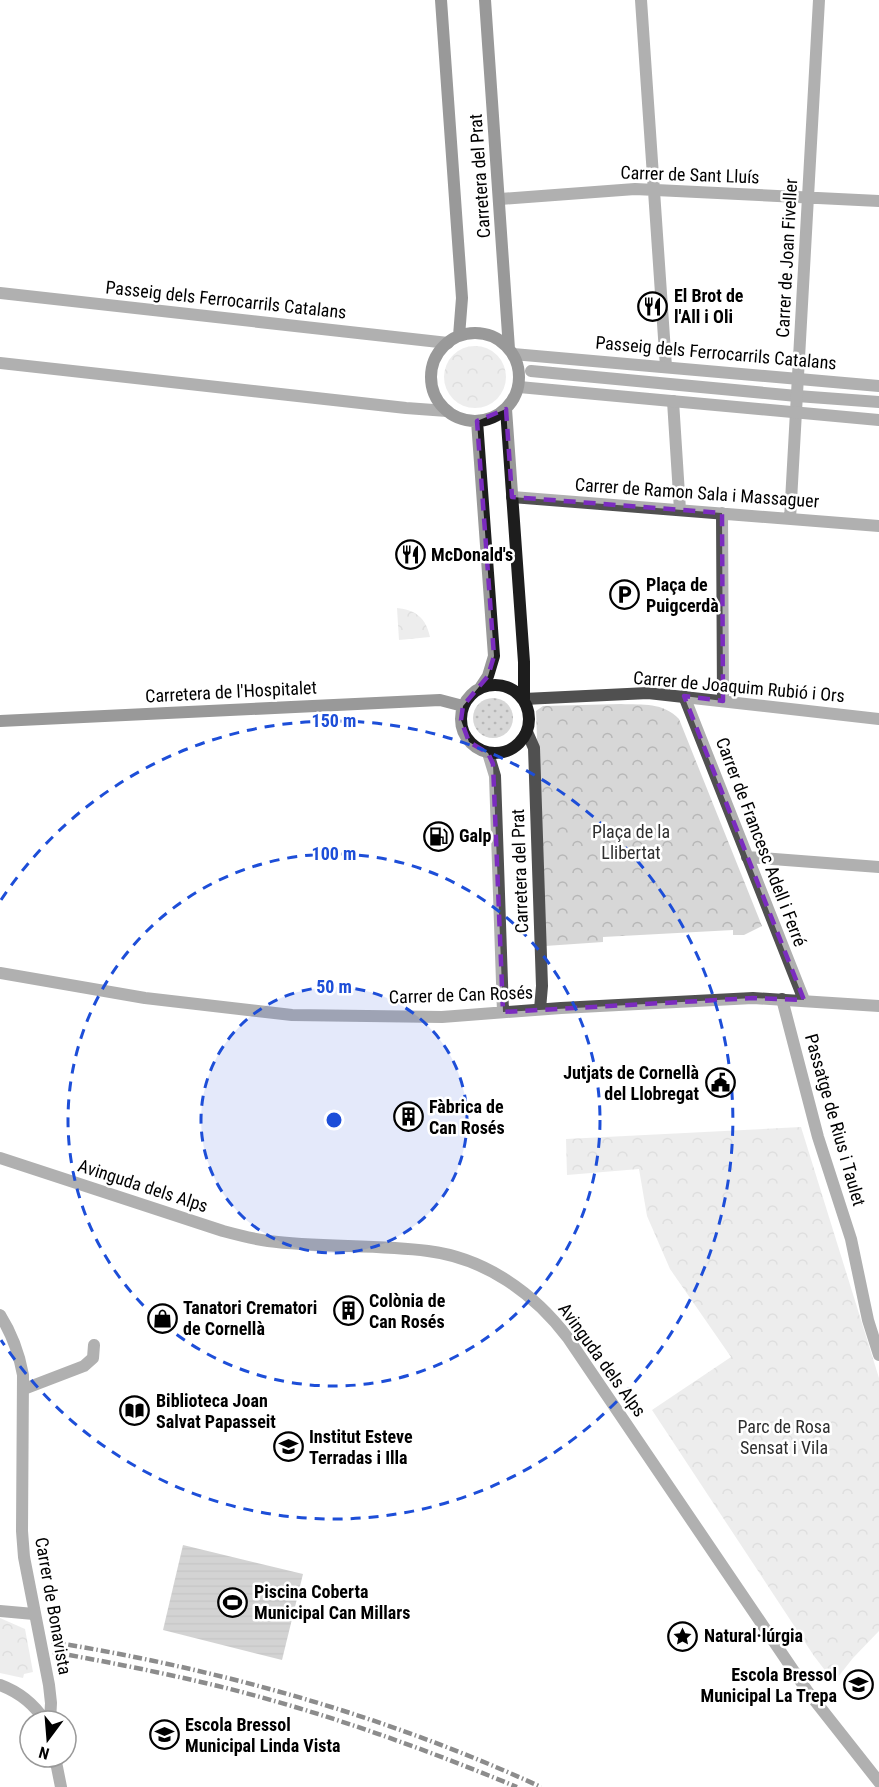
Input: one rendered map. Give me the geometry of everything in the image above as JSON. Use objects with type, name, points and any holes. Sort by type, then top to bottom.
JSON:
[{"type":"main road","name":"Carretera del Prat","points":[[441,0],[462,298],[459,336]]},
{"type":"main road","name":"Carretera del Prat","points":[[485,0],[511,352]]},
{"type":"main road","points":[[472,333],[486,334],[499,340],[511,352],[519,371],[519,387],[512,402],[498,415],[477,422],[467,421],[447,411],[435,395],[431,374],[434,362],[439,351],[447,342],[459,336],[472,333]]},
{"type":"main road","points":[[477,422],[494,656],[488,676],[463,705],[461,720],[469,742],[478,749],[488,753],[509,752],[523,741],[527,732],[529,714],[524,699],[524,662],[506,409]]},
{"type":"main road","points":[[480,688],[505,686],[524,699]]},
{"type":"main road","name":"Carretera de l'Hospitalet","points":[[0,721],[440,700],[463,705]]},
{"type":"street","points":[[641,0],[666,367]]},
{"type":"street","name":"Carrer de Joan Fiveller","points":[[790,519],[819,0]]},
{"type":"street","name":"Carrer de Sant Lluís","points":[[500,199],[654,189],[879,201]]},
{"type":"street","name":"Passeig dels Ferrocarrils Catalans","points":[[0,293],[447,342]]},
{"type":"street","name":"Passeig dels Ferrocarrils Catalans","points":[[511,352],[879,386]]},
{"type":"street","points":[[0,363],[399,408],[447,411]]},
{"type":"street","name":"Passeig dels Ferrocarrils Catalans","points":[[531,371],[879,402]]},
{"type":"street","points":[[519,387],[879,420]]},
{"type":"street","points":[[673,401],[680,510]]},
{"type":"street","name":"Carrer de Ramon Sala i Massaguer","points":[[512,497],[879,526]]},
{"type":"street","points":[[722,513],[723,701]]},
{"type":"street","name":"Carrer de Joaquim Rubió i Ors","points":[[524,699],[648,693],[879,719]]},
{"type":"street","name":"Carrer de Francesc Adell i Ferré","points":[[684,696],[804,1000]]},
{"type":"street","name":"Carretera del Prat","points":[[527,732],[534,748],[541,974],[540,1009]]},
{"type":"street","name":"Carretera del Prat","points":[[488,753],[495,776],[503,1012]]},
{"type":"street","points":[[747,857],[879,867]]},
{"type":"street","name":"Carrer de Can Rosés","points":[[0,973],[145,998],[280,1014],[442,1017],[540,1009],[753,998],[879,1005]]},
{"type":"street","name":"Passatge de Rius i Taulet","points":[[782,999],[818,1137],[851,1239],[868,1320],[879,1355]]},
{"type":"street","name":"Avinguda dels Alps","points":[[0,1158],[223,1231],[255,1239],[428,1251],[479,1265],[513,1284],[543,1308],[568,1338],[808,1692],[879,1782]]},
{"type":"street","name":"Carrer de Bonavista","points":[[0,1315],[20,1357],[24,1389],[22,1531],[24,1557],[49,1685],[51,1709]]},
{"type":"street","points":[[24,1389],[90,1362],[93,1358],[94,1345]]},
{"type":"street","points":[[0,1611],[34,1614]]},
{"type":"street","points":[[0,1685],[16,1692],[35,1709]]},
{"type":"street","points":[[57,1769],[61,1787]]},
{"type":"highlighted area","points":[[506,409],[512,497],[722,513],[723,701],[684,696],[804,1000],[753,998],[503,1012],[493,764],[488,753],[469,742],[461,720],[463,706],[488,676],[494,656],[477,421]]},
{"type":"green space","points":[[475,346],[487,348],[497,355],[504,365],[506,377],[504,389],[497,399],[487,406],[475,408],[463,406],[453,399],[446,389],[444,377],[446,365],[453,355],[463,348]]},
{"type":"green space","points":[[397,608],[419,616],[426,625],[430,637],[399,640]]},
{"type":"green space","points":[[493,698],[501,699],[507,704],[512,710],[512,726],[507,732],[501,737],[493,738],[485,737],[479,732],[474,726],[473,718],[474,710],[479,704],[485,699]]},
{"type":"green space","name":"Plaça de la Llibertat","points":[[621,704],[659,707],[679,719],[762,926],[744,935],[733,935],[733,930],[603,937],[603,942],[545,946],[536,711],[543,706]]},
{"type":"green space","name":"Parc de Rosa Sensat i Vila","points":[[801,1127],[879,1378],[879,1631],[834,1682],[814,1656],[652,1410],[731,1357],[670,1269],[647,1216],[639,1169],[567,1175],[566,1139]]},
{"type":"green space","points":[[0,1618],[25,1629],[33,1672],[24,1674],[23,1678],[0,1673]]},
{"type":"shaded area","name":"Piscina Coberta Municipal Can Millars","points":[[183,1545],[303,1574],[282,1660],[163,1630]]},
{"type":"railway","points":[[52,1642],[177,1666],[301,1698],[423,1738],[541,1787]]},
{"type":"railway","points":[[53,1652],[198,1681],[332,1718],[407,1744],[517,1787]]},
{"type":"place","name":"El Brot de l'All i Oli","points":[[653,306]]},
{"type":"place","name":"McDonald's","points":[[410,555]]},
{"type":"place","name":"Plaça de Puigcerdà","points":[[625,595]]},
{"type":"place","name":"Galp","points":[[438,836]]},
{"type":"place","name":"Jutjats de Cornellà del Llobregat","points":[[720,1083]]},
{"type":"place","name":"Fàbrica de Can Rosés","points":[[408,1117]]},
{"type":"place","name":"Colònia de Can Rosés","points":[[348,1311]]},
{"type":"place","name":"Tanatori Crematori de Cornellà","points":[[162,1318]]},
{"type":"place","name":"Biblioteca Joan Salvat Papasseit","points":[[135,1411]]},
{"type":"place","name":"Institut Esteve Terradas i Illa","points":[[288,1447]]},
{"type":"place","name":"Piscina Coberta Municipal Can Millars","points":[[233,1602]]},
{"type":"place","name":"Natural·lúrgia","points":[[683,1636]]},
{"type":"place","name":"Escola Bressol Municipal La Trepa","points":[[858,1685]]},
{"type":"place","name":"Escola Bressol Municipal Linda Vista","points":[[164,1735]]}]
